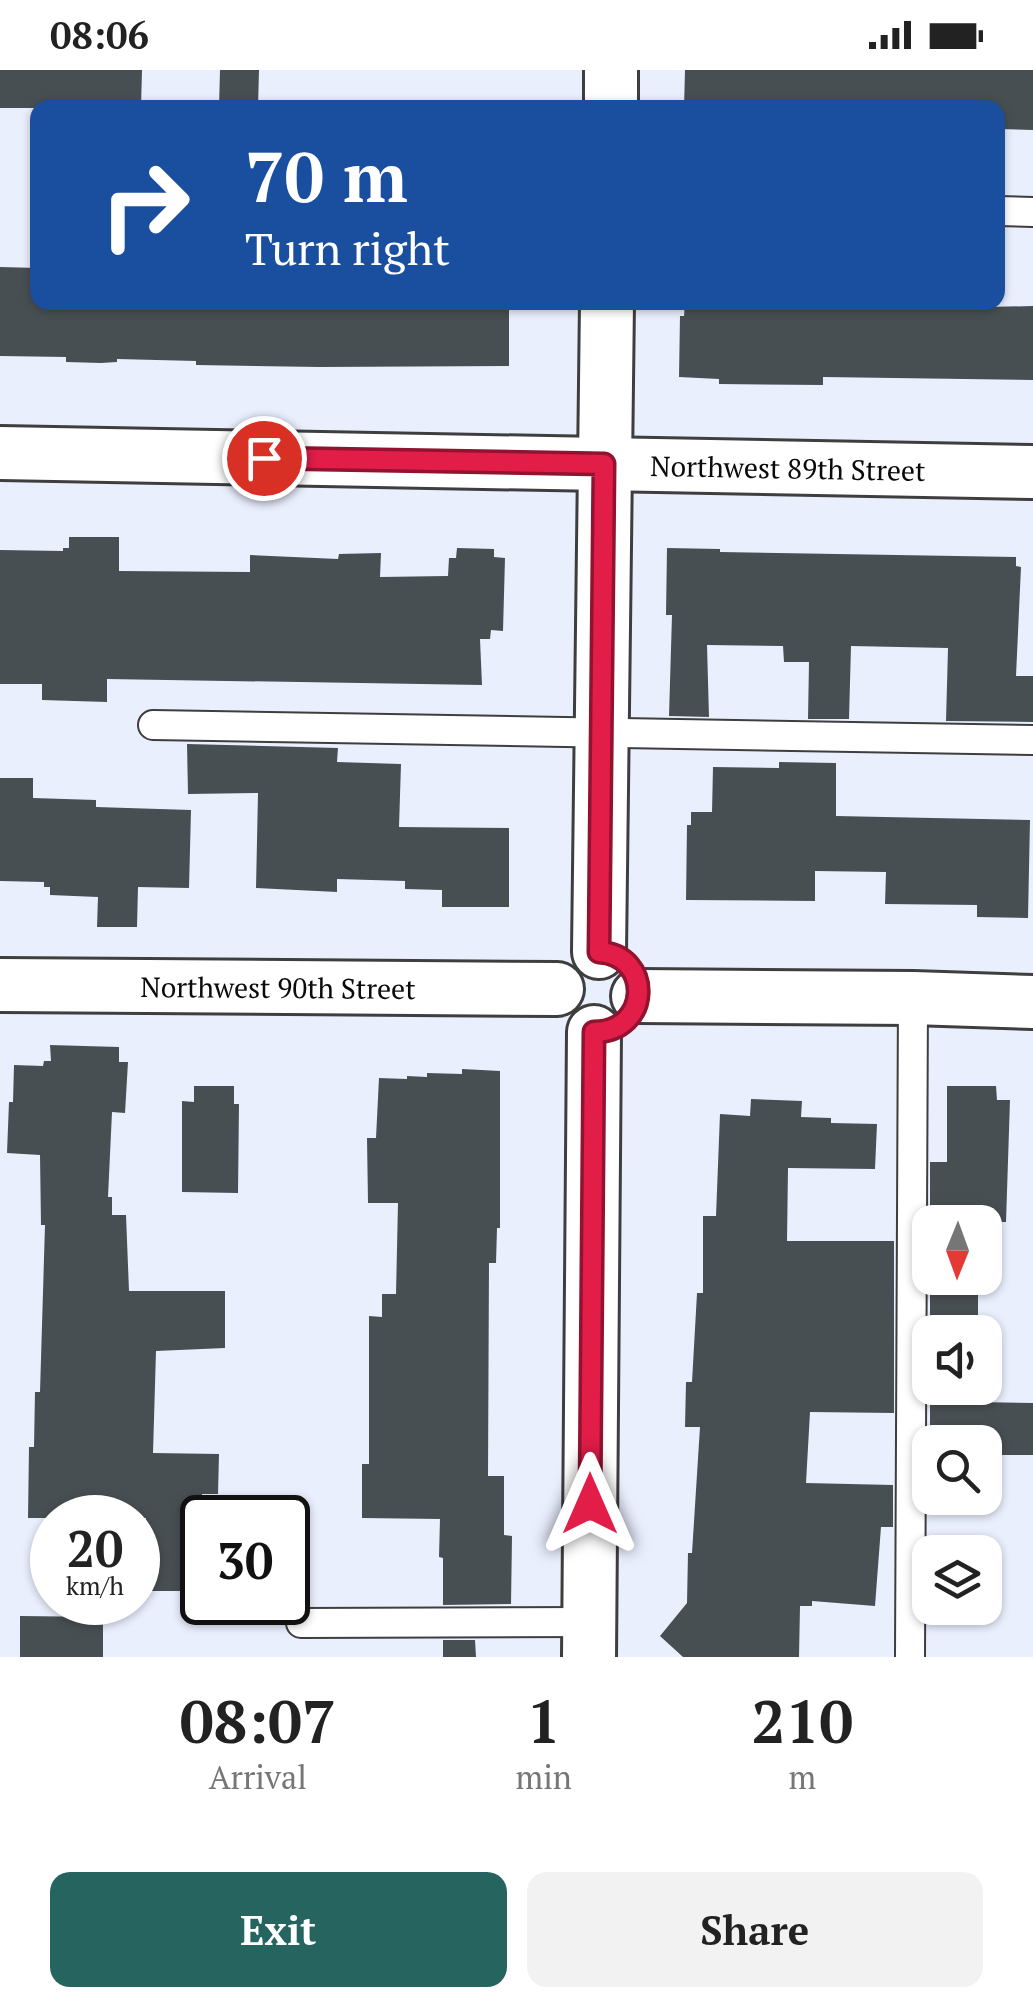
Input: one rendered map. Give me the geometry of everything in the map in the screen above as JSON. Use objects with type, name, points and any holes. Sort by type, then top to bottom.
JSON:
[{"type":"street","points":[[610,100],[611,70]]},
{"type":"street","points":[[599,952],[607,310]]},
{"type":"street","name":"Northwest 89th Street","points":[[0,453],[1033,472]]},
{"type":"street","points":[[599,952],[617,956],[628,964],[635,975],[638,996],[633,1013],[624,1023],[613,1030],[594,1032],[574,1025],[564,1015],[557,989],[568,964],[579,956],[599,952]]},
{"type":"street","name":"Northwest 90th Street","points":[[0,985],[557,989]]},
{"type":"street","points":[[638,996],[1033,1002]]},
{"type":"street","points":[[589,1640],[594,1032]]},
{"type":"lane","points":[[1005,211],[1033,212]]},
{"type":"lane","points":[[152,725],[1033,740]]},
{"type":"lane","points":[[910,1657],[913,998]]},
{"type":"lane","points":[[310,1624],[589,1640]]},
{"type":"building","points":[[0,70],[142,70],[141,100],[30,100],[30,108],[0,108]]},
{"type":"building","points":[[220,70],[259,70],[258,100],[219,100]]},
{"type":"building","points":[[685,70],[1033,70],[1033,130],[1005,129],[1005,100],[684,100]]},
{"type":"building","points":[[0,267],[30,268],[30,310],[509,310],[509,366],[196,365],[196,361],[117,359],[101,363],[66,362],[66,357],[0,356]]},
{"type":"building","points":[[1033,306],[1033,380],[823,377],[823,385],[719,384],[719,379],[679,377],[680,316],[684,316],[684,310],[1005,310],[1005,307]]},
{"type":"building","points":[[69,537],[119,537],[119,571],[250,572],[250,555],[338,559],[339,554],[381,553],[380,577],[448,576],[449,558],[456,558],[457,548],[494,549],[494,557],[505,558],[503,631],[491,630],[490,639],[480,639],[482,685],[107,679],[107,702],[42,700],[42,684],[0,684],[0,550],[63,551],[69,548]]},
{"type":"building","points":[[667,548],[1016,557],[1016,566],[1021,567],[1016,676],[1033,676],[1033,722],[946,721],[948,648],[851,646],[849,719],[808,719],[809,662],[784,662],[783,646],[707,645],[709,717],[669,716],[672,615],[666,615]]},
{"type":"building","points":[[187,744],[338,748],[337,762],[401,764],[399,827],[509,828],[509,907],[442,907],[442,890],[405,889],[405,881],[337,879],[337,892],[256,888],[258,793],[188,794]]},
{"type":"building","points":[[779,762],[836,763],[836,816],[1030,820],[1028,918],[977,917],[977,905],[885,904],[886,872],[815,871],[815,901],[686,900],[687,825],[691,825],[691,812],[712,812],[713,767],[779,768]]},
{"type":"building","points":[[0,778],[33,778],[33,798],[96,800],[96,807],[191,810],[189,888],[138,887],[137,927],[97,927],[98,897],[50,895],[50,887],[44,887],[44,882],[0,881]]},
{"type":"building","points":[[50,1045],[119,1047],[119,1062],[128,1062],[125,1113],[112,1112],[108,1197],[112,1197],[112,1215],[126,1215],[129,1291],[225,1291],[225,1348],[156,1351],[153,1453],[219,1454],[218,1494],[180,1495],[180,1591],[160,1591],[160,1495],[30,1495],[28,1518],[29,1447],[34,1447],[35,1392],[40,1392],[45,1225],[41,1225],[40,1155],[7,1153],[9,1102],[13,1102],[14,1065],[43,1066],[44,1061],[51,1061]]},
{"type":"building","points":[[462,1069],[500,1071],[500,1228],[496,1263],[489,1263],[488,1476],[504,1476],[504,1535],[512,1536],[511,1604],[443,1605],[440,1519],[362,1518],[362,1464],[369,1464],[369,1316],[382,1317],[382,1294],[396,1294],[398,1203],[368,1203],[367,1138],[376,1138],[379,1078],[462,1074]]},
{"type":"building","points":[[194,1086],[234,1086],[234,1104],[239,1104],[238,1193],[182,1192],[182,1101],[194,1102]]},
{"type":"building","points":[[947,1086],[996,1086],[997,1100],[1010,1100],[1006,1222],[1002,1222],[1002,1205],[930,1205],[930,1162],[947,1162]]},
{"type":"building","points":[[751,1099],[802,1101],[801,1117],[831,1118],[831,1123],[877,1124],[875,1169],[788,1168],[787,1241],[894,1241],[894,1413],[810,1412],[806,1483],[893,1485],[893,1527],[881,1527],[875,1606],[812,1601],[812,1606],[800,1606],[799,1657],[683,1657],[660,1636],[687,1603],[700,1427],[685,1427],[686,1382],[692,1382],[697,1293],[703,1293],[703,1216],[716,1216],[720,1114],[750,1116]]},
{"type":"building","points":[[930,1295],[978,1295],[978,1315],[930,1315]]},
{"type":"building","points":[[1033,1403],[1033,1455],[1002,1455],[1002,1425],[930,1425],[930,1405]]},
{"type":"building","points":[[20,1616],[30,1616],[30,1625],[103,1625],[103,1657],[20,1657]]},
{"type":"building","points":[[443,1640],[475,1640],[476,1657],[443,1657]]},
{"type":"route","points":[[264,458],[604,464],[599,952],[617,956],[628,964],[635,975],[638,1000],[624,1023],[613,1030],[594,1032],[590,1504]]}]
